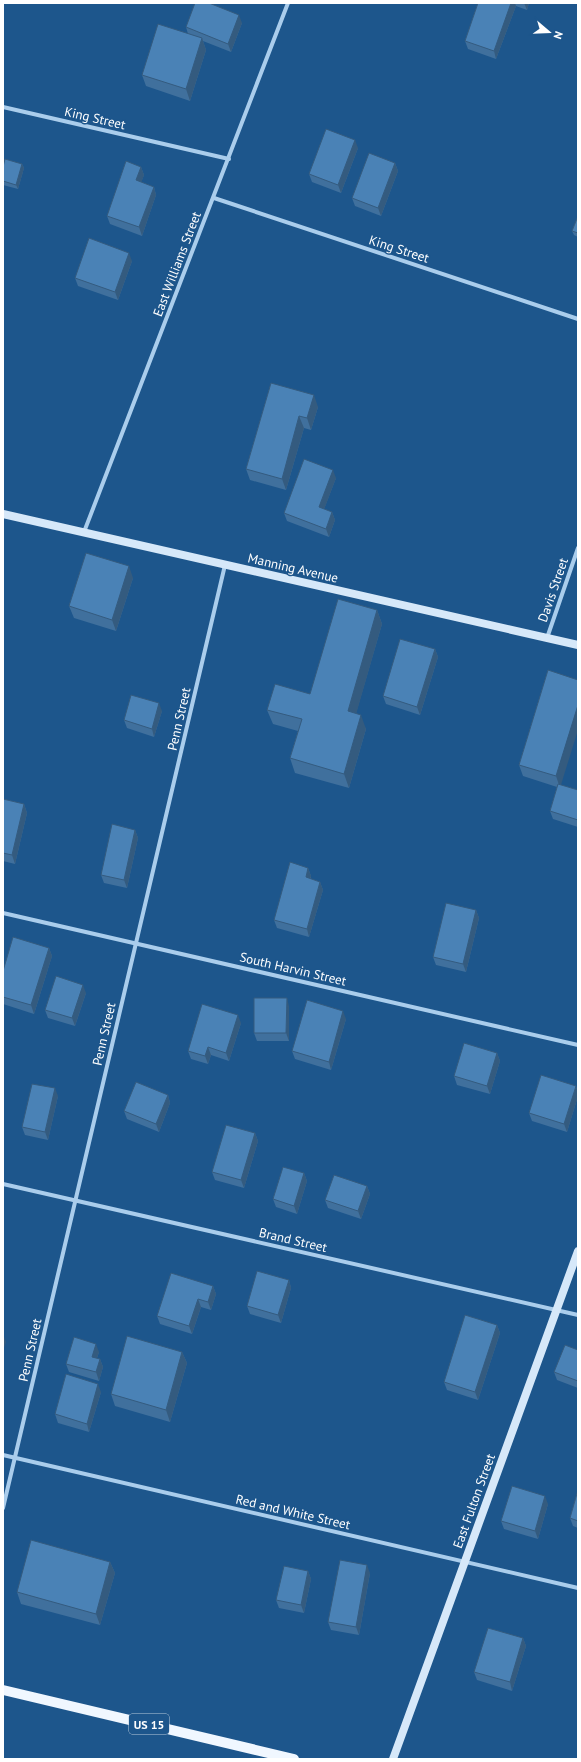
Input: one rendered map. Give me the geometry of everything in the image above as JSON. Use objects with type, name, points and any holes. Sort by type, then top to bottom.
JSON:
[{"type":"main road","name":"Manning Avenue","points":[[3,514],[578,645]]},
{"type":"main road","name":"East Fulton Street","points":[[393,1759],[578,1251]]},
{"type":"main road","name":"US 15","points":[[3,1690],[294,1759]]},
{"type":"street","name":"East Williams Street","points":[[84,533],[288,3]]},
{"type":"street","name":"King Street","points":[[3,107],[229,159]]},
{"type":"street","name":"King Street","points":[[214,198],[578,319]]},
{"type":"street","name":"Davis Street","points":[[547,638],[578,548]]},
{"type":"street","name":"Penn Street","points":[[3,1508],[225,565]]},
{"type":"street","name":"South Harvin Street","points":[[3,913],[578,1045]]},
{"type":"street","name":"Brand Street","points":[[3,1184],[578,1315]]},
{"type":"street","name":"Red and White Street","points":[[3,1455],[578,1588]]},
{"type":"building","points":[[195,3],[209,3],[239,15],[228,44],[186,27]]},
{"type":"building","points":[[478,3],[511,3],[494,51],[465,41]]},
{"type":"building","points":[[158,24],[202,38],[186,89],[142,75]]},
{"type":"building","points":[[326,129],[355,140],[338,185],[309,174]]},
{"type":"building","points":[[369,153],[395,163],[378,208],[352,198]]},
{"type":"building","points":[[5,159],[22,164],[16,185],[3,181],[3,167]]},
{"type":"building","points":[[126,161],[141,167],[136,180],[154,187],[139,227],[107,216]]},
{"type":"building","points":[[578,216],[578,233],[572,231]]},
{"type":"building","points":[[89,238],[129,253],[115,292],[75,278]]},
{"type":"building","points":[[271,383],[314,395],[307,418],[299,416],[282,479],[246,469]]},
{"type":"building","points":[[304,459],[333,470],[319,507],[332,512],[326,529],[284,513]]},
{"type":"building","points":[[86,553],[129,566],[112,620],[69,606]]},
{"type":"building","points":[[338,599],[377,610],[348,711],[361,715],[344,774],[290,758],[302,719],[267,710],[275,684],[310,694]]},
{"type":"building","points":[[400,639],[435,649],[417,707],[383,696]]},
{"type":"building","points":[[548,670],[578,680],[578,705],[556,776],[519,765]]},
{"type":"building","points":[[131,695],[159,703],[152,729],[124,720]]},
{"type":"building","points":[[558,784],[578,790],[578,820],[550,811]]},
{"type":"building","points":[[3,799],[24,804],[12,855],[3,853]]},
{"type":"building","points":[[112,824],[135,830],[124,880],[101,875]]},
{"type":"building","points":[[290,862],[308,868],[306,877],[320,882],[307,929],[274,920]]},
{"type":"building","points":[[446,903],[476,910],[463,964],[433,957]]},
{"type":"building","points":[[13,937],[49,948],[31,1005],[3,997],[3,971]]},
{"type":"building","points":[[56,976],[83,985],[72,1018],[45,1010]]},
{"type":"building","points":[[254,998],[287,998],[286,1033],[254,1033]]},
{"type":"building","points":[[307,1000],[343,1011],[329,1062],[292,1051]]},
{"type":"building","points":[[202,1004],[238,1015],[226,1053],[208,1047],[205,1056],[188,1051]]},
{"type":"building","points":[[464,1043],[497,1053],[487,1086],[454,1076]]},
{"type":"building","points":[[541,1075],[576,1086],[564,1124],[529,1113]]},
{"type":"building","points":[[136,1082],[168,1095],[156,1124],[124,1111]]},
{"type":"building","points":[[32,1084],[55,1088],[45,1132],[22,1127]]},
{"type":"building","points":[[226,1125],[255,1133],[241,1180],[212,1172]]},
{"type":"building","points":[[283,1167],[304,1173],[294,1206],[273,1199]]},
{"type":"building","points":[[334,1175],[367,1186],[358,1211],[325,1200]]},
{"type":"building","points":[[257,1271],[289,1280],[278,1315],[247,1306]]},
{"type":"building","points":[[171,1273],[213,1286],[208,1302],[198,1299],[189,1326],[157,1316]]},
{"type":"building","points":[[465,1315],[497,1325],[475,1392],[444,1382]]},
{"type":"building","points":[[127,1336],[182,1352],[166,1410],[111,1394]]},
{"type":"building","points":[[74,1337],[96,1344],[92,1357],[100,1359],[96,1372],[66,1364]]},
{"type":"building","points":[[565,1345],[578,1350],[578,1381],[554,1372]]},
{"type":"building","points":[[66,1374],[98,1384],[87,1424],[55,1414]]},
{"type":"building","points":[[512,1486],[545,1496],[535,1531],[501,1521]]},
{"type":"building","points":[[578,1490],[578,1521],[570,1518]]},
{"type":"building","points":[[31,1540],[110,1562],[96,1614],[17,1592]]},
{"type":"building","points":[[340,1560],[367,1565],[356,1627],[328,1622]]},
{"type":"building","points":[[284,1566],[308,1571],[301,1605],[276,1600]]},
{"type":"building","points":[[488,1628],[523,1638],[510,1682],[474,1672]]}]
